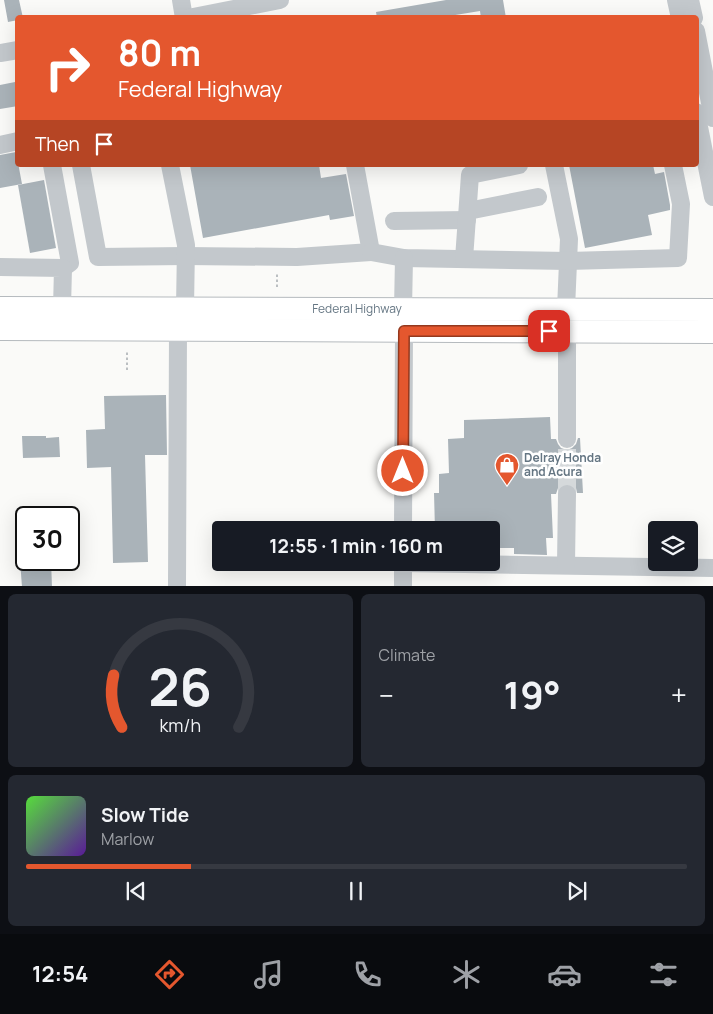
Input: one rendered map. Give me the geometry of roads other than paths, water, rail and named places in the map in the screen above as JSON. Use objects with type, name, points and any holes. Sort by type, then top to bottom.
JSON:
[{"type":"main road","name":"Federal Highway","points":[[0,308],[185,308],[404,320]]},
{"type":"main road","name":"Federal Highway","points":[[0,329],[178,330],[404,320],[567,320],[713,310]]},
{"type":"main road","name":"Federal Highway","points":[[567,320],[713,332]]},
{"type":"street","points":[[181,0],[184,15]]},
{"type":"street","points":[[203,15],[280,0]]},
{"type":"street","points":[[676,0],[679,15]]},
{"type":"street","points":[[690,0],[693,15]]},
{"type":"street","points":[[699,47],[713,118]]},
{"type":"street","points":[[0,54],[15,51]]},
{"type":"street","points":[[699,127],[713,197]]},
{"type":"street","points":[[0,145],[15,142]]},
{"type":"street","points":[[0,267],[63,268],[70,262],[52,167]]},
{"type":"street","points":[[81,167],[98,257],[297,257],[371,252],[404,258],[568,261],[678,258],[681,204],[673,167]]},
{"type":"street","points":[[170,167],[186,245],[185,308],[178,330],[177,586]]},
{"type":"street","points":[[355,167],[371,252]]},
{"type":"street","points":[[464,259],[470,175],[509,167]]},
{"type":"street","points":[[554,167],[569,239],[567,439]]},
{"type":"street","points":[[394,221],[468,215],[538,197]]},
{"type":"street","points":[[403,521],[404,258]]},
{"type":"street","points":[[62,308],[63,268]]},
{"type":"street","points":[[566,565],[567,494]]},
{"type":"street","points":[[500,564],[713,568]]},
{"type":"street","points":[[403,571],[403,586]]},
{"type":"tunnel","points":[[567,439],[567,494]]},
{"type":"place","name":"Delray Honda and Acura","points":[[507,486]]}]
